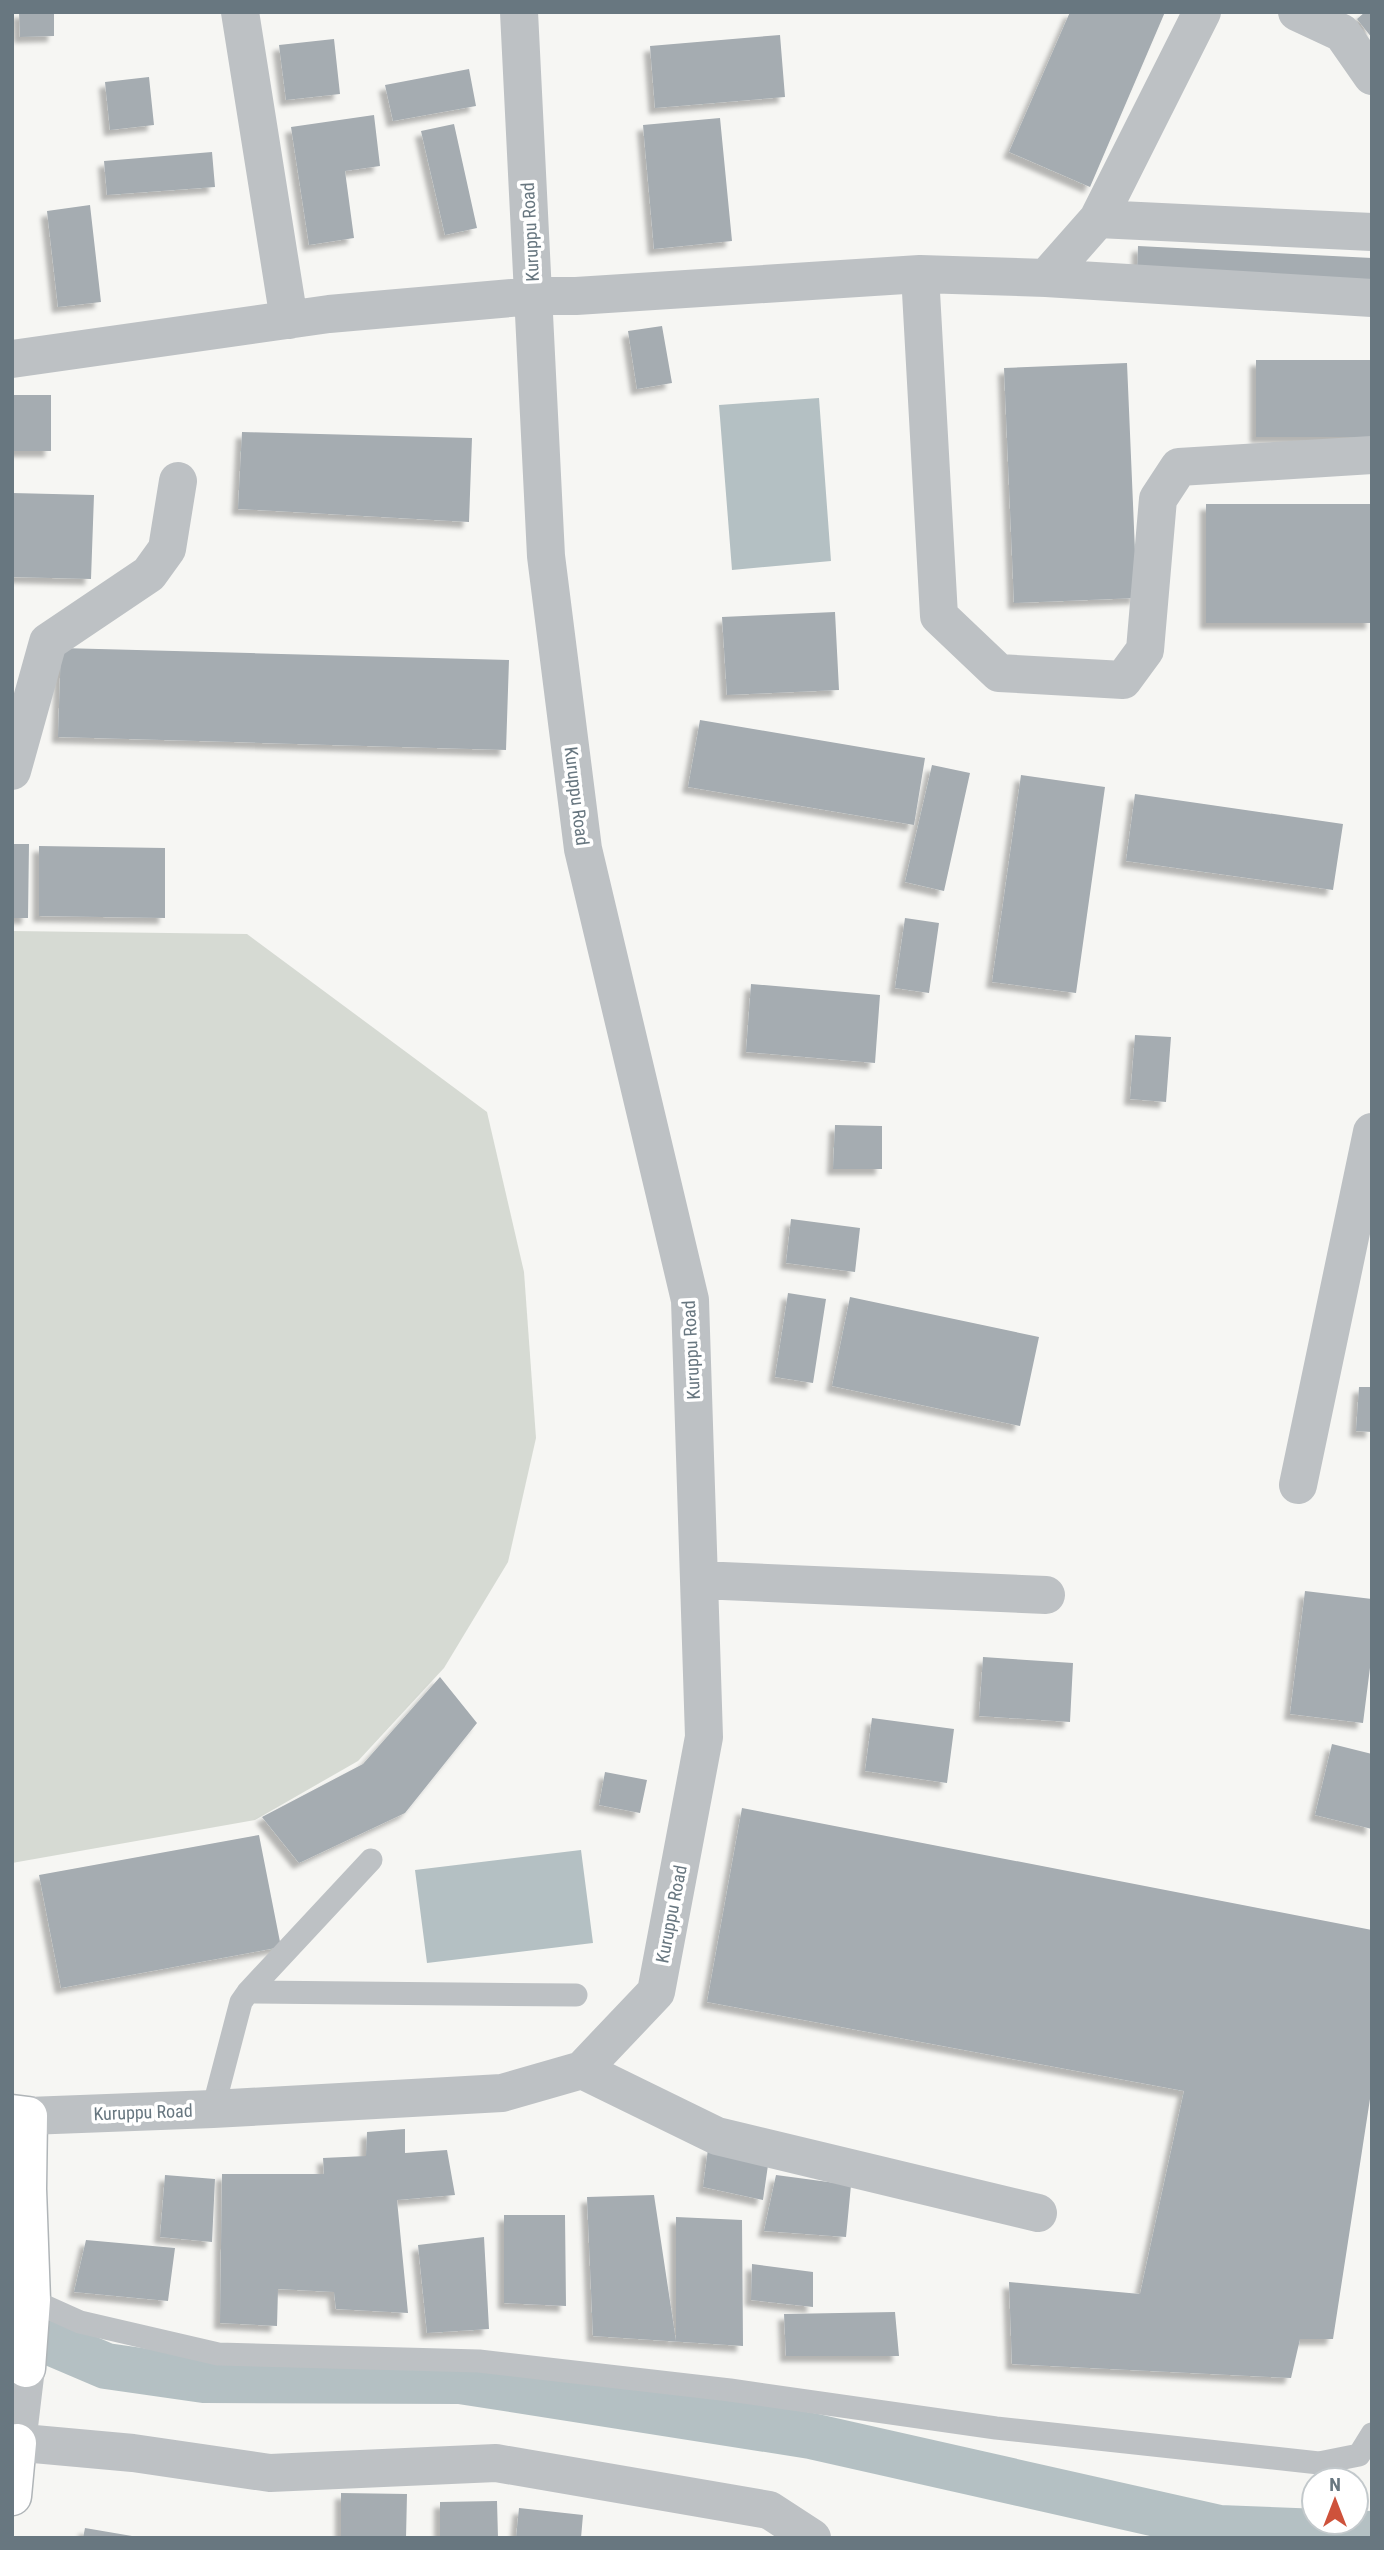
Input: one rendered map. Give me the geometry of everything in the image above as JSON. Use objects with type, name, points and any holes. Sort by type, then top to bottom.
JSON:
[{"type":"street","points":[[240,12],[289,320]]},
{"type":"street","name":"Kuruppu Road","points":[[20,2115],[213,2109],[502,2093],[582,2070],[656,1992],[704,1737],[690,1300],[583,849],[546,556],[519,12]]},
{"type":"street","points":[[1046,278],[1098,219],[1202,12]]},
{"type":"street","points":[[1297,12],[1342,33],[1372,75]]},
{"type":"street","points":[[1098,219],[1372,232]]},
{"type":"street","points":[[12,359],[329,314],[534,296],[576,296],[920,274],[1046,278],[1372,298]]},
{"type":"street","points":[[920,274],[939,616],[999,673],[1123,680],[1144,650],[1158,499],[1180,467],[1372,455]]},
{"type":"street","points":[[12,771],[48,642],[149,574],[167,549],[178,481]]},
{"type":"street","points":[[1298,1485],[1372,1132]]},
{"type":"street","points":[[699,1580],[1046,1595]]},
{"type":"street","points":[[582,2070],[717,2136],[1038,2213]]},
{"type":"street","points":[[12,2496],[14,2442],[26,2368],[31,2300],[27,2189],[20,2115]]},
{"type":"street","points":[[14,2442],[133,2453],[270,2473],[496,2463],[769,2510],[812,2538]]},
{"type":"lane","points":[[213,2109],[241,2002],[371,1860]]},
{"type":"lane","points":[[248,1992],[576,1995]]},
{"type":"lane","points":[[31,2300],[80,2322],[218,2354],[479,2361],[730,2390],[996,2428],[1319,2463],[1359,2455],[1372,2434]]},
{"type":"shaded area","points":[[819,398],[831,561],[732,570],[719,405]]},
{"type":"shaded area","points":[[12,931],[247,934],[487,1112],[524,1272],[536,1438],[508,1562],[444,1668],[358,1761],[255,1820],[12,1863]]},
{"type":"shaded area","points":[[581,1850],[593,1943],[427,1963],[415,1870]]},
{"type":"building","points":[[19,12],[54,12],[54,36],[20,37]]},
{"type":"building","points":[[1070,12],[1165,12],[1090,187],[1009,152]]},
{"type":"building","points":[[1365,12],[1372,12],[1372,38],[1357,19]]},
{"type":"building","points":[[780,35],[785,97],[655,108],[650,46]]},
{"type":"building","points":[[334,39],[340,94],[286,100],[279,45]]},
{"type":"building","points":[[469,69],[476,106],[393,121],[385,85]]},
{"type":"building","points":[[149,77],[154,125],[110,130],[105,82]]},
{"type":"building","points":[[374,115],[380,166],[345,171],[354,238],[309,245],[291,127]]},
{"type":"building","points":[[720,118],[732,241],[654,249],[643,125]]},
{"type":"building","points":[[454,124],[477,228],[445,235],[421,131]]},
{"type":"building","points":[[212,152],[215,187],[107,195],[104,161]]},
{"type":"building","points":[[90,205],[101,302],[58,307],[47,211]]},
{"type":"building","points":[[1138,246],[1372,258],[1372,287],[1137,275]]},
{"type":"building","points":[[662,326],[672,383],[637,389],[628,331]]},
{"type":"building","points":[[1256,360],[1372,360],[1372,437],[1256,437]]},
{"type":"building","points":[[1127,363],[1137,598],[1014,603],[1004,368]]},
{"type":"building","points":[[12,395],[51,395],[51,451],[12,451]]},
{"type":"building","points":[[242,432],[472,438],[469,522],[238,509]]},
{"type":"building","points":[[12,493],[94,495],[91,579],[12,577]]},
{"type":"building","points":[[1206,504],[1372,504],[1372,623],[1206,623]]},
{"type":"building","points":[[835,612],[839,690],[727,695],[722,617]]},
{"type":"building","points":[[61,648],[509,660],[506,750],[58,737]]},
{"type":"building","points":[[700,720],[925,758],[914,825],[688,787]]},
{"type":"building","points":[[932,765],[970,773],[944,891],[905,882]]},
{"type":"building","points":[[1021,775],[1105,787],[1076,993],[992,982]]},
{"type":"building","points":[[1135,794],[1343,824],[1333,890],[1126,861]]},
{"type":"building","points":[[12,844],[29,844],[28,918],[12,918]]},
{"type":"building","points":[[39,846],[165,848],[165,918],[39,916]]},
{"type":"building","points":[[905,918],[939,923],[929,993],[895,988]]},
{"type":"building","points":[[751,984],[880,995],[875,1063],[746,1052]]},
{"type":"building","points":[[1135,1035],[1171,1037],[1166,1102],[1130,1099]]},
{"type":"building","points":[[835,1125],[882,1126],[882,1169],[833,1169]]},
{"type":"building","points":[[791,1219],[860,1228],[855,1272],[786,1263]]},
{"type":"building","points":[[788,1293],[826,1299],[813,1383],[775,1377]]},
{"type":"building","points":[[850,1297],[1039,1337],[1020,1426],[832,1386]]},
{"type":"building","points":[[1359,1387],[1372,1387],[1372,1432],[1356,1431]]},
{"type":"building","points":[[1305,1591],[1372,1599],[1372,1652],[1363,1723],[1290,1714]]},
{"type":"building","points":[[983,1657],[1073,1663],[1070,1722],[979,1716]]},
{"type":"building","points":[[440,1677],[477,1723],[405,1813],[299,1863],[262,1817],[363,1764]]},
{"type":"building","points":[[872,1718],[954,1729],[947,1783],[865,1771]]},
{"type":"building","points":[[1332,1744],[1372,1754],[1372,1829],[1315,1815]]},
{"type":"building","points":[[605,1772],[647,1780],[640,1813],[599,1805]]},
{"type":"building","points":[[742,1808],[1372,1930],[1372,2086],[1333,2339],[1300,2339],[1291,2378],[1012,2364],[1009,2282],[1140,2294],[1184,2091],[707,2002]]},
{"type":"building","points":[[259,1835],[281,1947],[61,1988],[39,1875]]},
{"type":"building","points":[[405,2129],[405,2153],[447,2150],[455,2195],[397,2200],[408,2313],[336,2309],[334,2292],[278,2289],[277,2326],[220,2323],[222,2174],[324,2174],[323,2158],[366,2156],[367,2132]]},
{"type":"building","points":[[708,2149],[769,2158],[763,2200],[703,2187]]},
{"type":"building","points":[[165,2175],[215,2179],[212,2242],[160,2237]]},
{"type":"building","points":[[776,2175],[851,2185],[846,2237],[764,2231]]},
{"type":"building","points":[[654,2195],[676,2341],[676,2217],[742,2220],[743,2346],[593,2336],[587,2197]]},
{"type":"building","points":[[504,2215],[565,2215],[566,2306],[504,2303]]},
{"type":"building","points":[[484,2237],[489,2329],[427,2333],[418,2245]]},
{"type":"building","points":[[86,2240],[175,2248],[168,2301],[74,2292]]},
{"type":"building","points":[[752,2264],[813,2272],[813,2307],[751,2300]]},
{"type":"building","points":[[895,2312],[899,2356],[786,2356],[784,2314]]},
{"type":"building","points":[[341,2493],[407,2494],[406,2538],[341,2538]]},
{"type":"building","points":[[497,2501],[498,2538],[440,2538],[440,2502]]},
{"type":"building","points":[[519,2508],[583,2515],[581,2538],[516,2538]]},
{"type":"building","points":[[85,2528],[132,2536],[83,2538]]},
{"type":"waterway","points":[[12,2326],[106,2366],[204,2380],[460,2381],[811,2436],[1219,2528],[1372,2534]]}]
